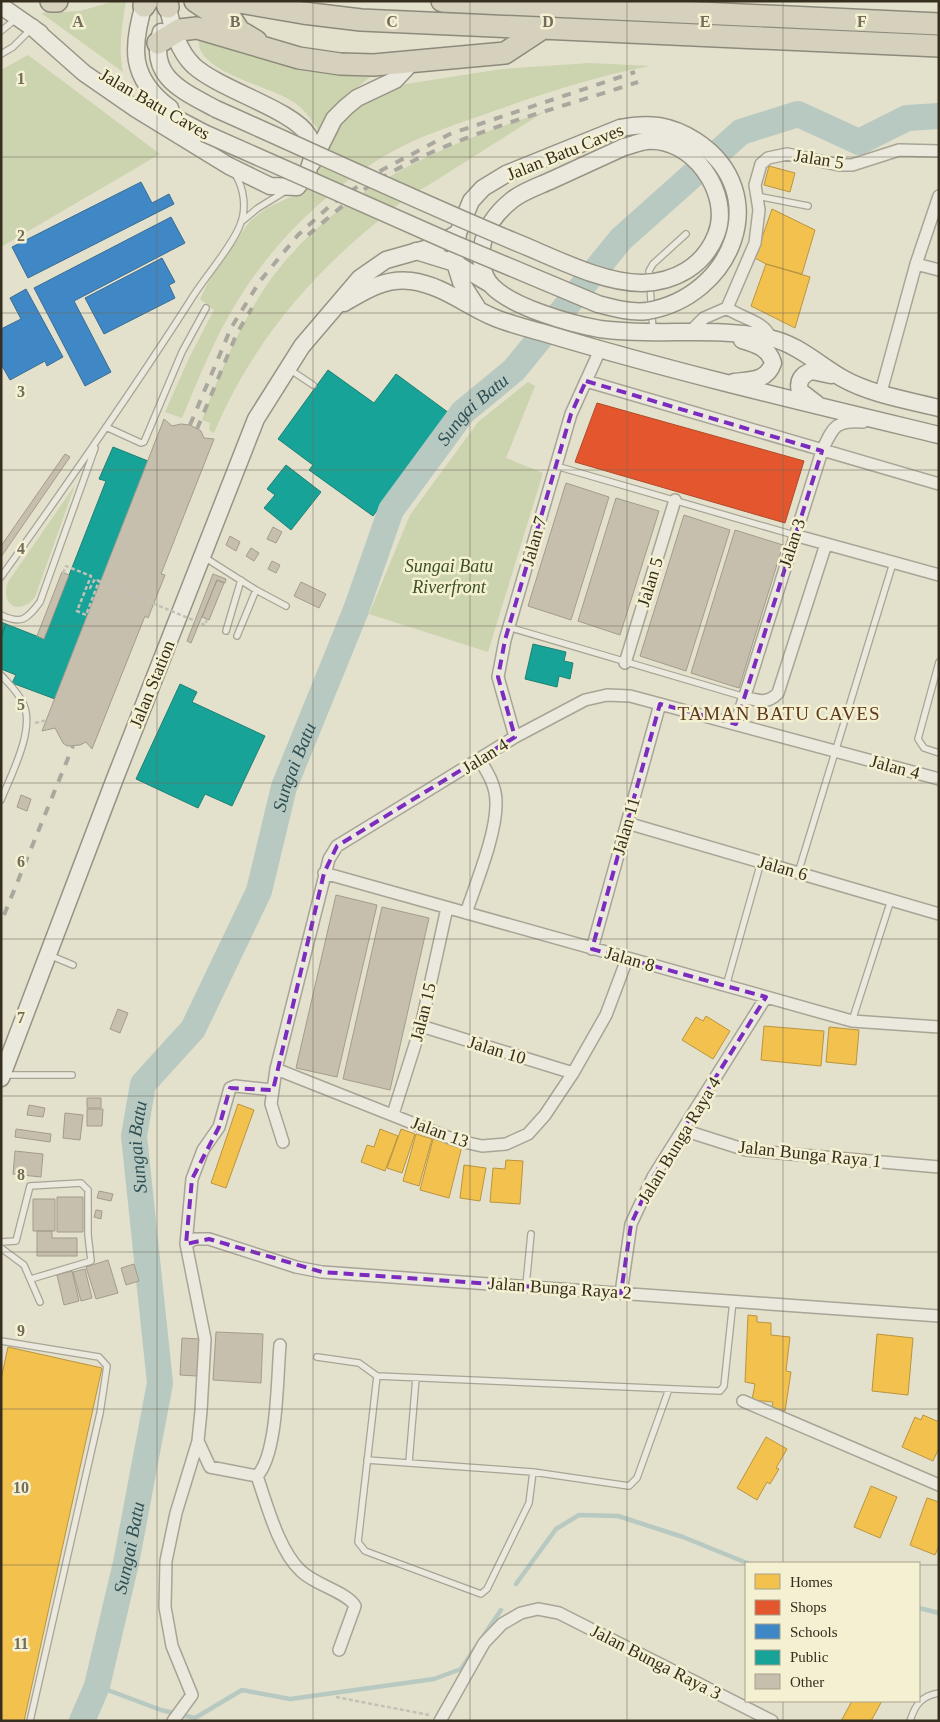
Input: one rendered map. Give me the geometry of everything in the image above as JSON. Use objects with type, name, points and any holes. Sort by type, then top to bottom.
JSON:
[{"type":"highway","points":[[52,1],[57,1]]},
{"type":"highway","points":[[195,1],[267,48]]},
{"type":"highway","points":[[220,1],[240,31]]},
{"type":"highway","points":[[233,1],[335,17],[939,46]]},
{"type":"highway","points":[[442,1],[664,7],[939,24]]},
{"type":"highway","points":[[166,38],[197,28],[299,58],[340,64],[411,63],[505,53],[543,28]]},
{"type":"main road","points":[[145,3],[135,54],[142,80],[164,103],[204,133]]},
{"type":"main road","points":[[168,3],[166,38],[201,71],[216,81],[291,119],[302,128],[308,136],[312,149],[310,166]]},
{"type":"main road","name":"Jalan Batu Caves","points":[[1,6],[141,100],[204,133],[450,242],[598,304],[621,310],[646,311],[675,303],[705,286],[717,272],[727,256],[734,236],[737,204],[735,192],[726,169],[703,146],[690,137],[673,128],[651,124],[620,128],[494,181],[483,188],[471,201],[458,233],[455,263],[465,289],[480,311]]},
{"type":"main road","points":[[32,27],[84,73],[136,110],[229,166],[270,186],[289,189],[297,187],[306,178],[330,126],[346,107],[357,98],[395,80],[411,63]]},
{"type":"main road","name":"Jalan Batu Caves","points":[[166,38],[160,65],[170,80],[184,92],[216,109],[442,211],[606,278],[642,283],[664,280],[682,274],[703,258],[718,232],[720,216],[716,189],[710,176],[700,165],[688,155],[669,145],[652,141],[624,147],[521,194],[499,212],[486,231],[482,250],[483,266],[490,284]]},
{"type":"main road","name":"Jalan Station","points":[[2,1077],[47,955],[256,419],[302,346],[369,269],[386,260],[436,246],[458,233]]},
{"type":"main road","points":[[416,251],[455,263],[490,284],[503,296],[542,312],[598,328],[653,333],[736,333],[771,338],[807,355],[843,378]]},
{"type":"main road","name":"Jalan Station","points":[[336,308],[382,283],[398,280],[428,285],[443,290],[480,311]]},
{"type":"main road","points":[[480,311],[524,327],[723,383],[939,435]]},
{"type":"main road","points":[[718,334],[759,346],[769,353],[773,363],[768,374],[762,378],[723,383]]},
{"type":"main road","points":[[821,406],[800,391],[799,382],[801,377],[812,371],[843,378],[881,392],[939,408]]},
{"type":"street","name":"Jalan 5","points":[[727,308],[755,243],[759,210],[755,185],[761,164],[776,155],[787,154],[839,165],[852,165],[899,150],[939,152]]},
{"type":"street","points":[[881,392],[916,264],[939,196]]},
{"type":"street","points":[[916,264],[939,270]]},
{"type":"street","points":[[690,332],[704,318],[727,308],[737,315],[760,324],[768,330],[771,338]]},
{"type":"street","name":"Jalan 7","points":[[515,737],[498,677],[508,627],[571,414],[586,381],[595,348]]},
{"type":"street","points":[[586,381],[939,484]]},
{"type":"street","name":"Jalan 3","points":[[736,724],[794,535],[822,451],[832,429],[839,423],[851,421],[900,425]]},
{"type":"street","name":"Jalan 5","points":[[625,663],[675,500]]},
{"type":"street","points":[[794,535],[939,575]]},
{"type":"street","points":[[745,697],[764,702],[773,698],[778,693],[826,544]]},
{"type":"street","name":"Jalan 4","points":[[283,1142],[271,1104],[276,1069],[329,859],[337,846],[515,737],[585,700],[607,695],[630,696],[836,751],[938,775]]},
{"type":"street","name":"Jalan 11","points":[[592,949],[660,704]]},
{"type":"street","points":[[466,913],[494,825],[496,802],[492,781],[480,760]]},
{"type":"street","name":"Jalan 6","points":[[627,823],[939,914]]},
{"type":"street","name":"Jalan 8","points":[[324,873],[627,959],[852,1020],[939,1027]]},
{"type":"street","name":"Jalan 15","points":[[393,1114],[421,1026],[447,908]]},
{"type":"street","name":"Jalan 13","points":[[276,1069],[455,1140],[482,1146],[506,1144],[528,1134],[545,1115],[573,1073],[606,1015],[627,959]]},
{"type":"street","name":"Jalan Bunga Raya 4","points":[[621,1293],[630,1224],[653,1177],[766,997]]},
{"type":"street","name":"Jalan 10","points":[[421,1026],[573,1073]]},
{"type":"street","points":[[174,1720],[190,1700],[192,1690],[172,1646],[165,1607],[166,1561],[176,1514],[198,1441],[205,1339],[186,1244],[192,1178],[203,1150],[219,1127],[228,1092],[235,1086],[273,1090]]},
{"type":"street","name":"Jalan Bunga Raya 1","points":[[683,1130],[746,1150],[939,1167]]},
{"type":"street","name":"Jalan Bunga Raya 2","points":[[186,1244],[195,1239],[209,1239],[296,1267],[322,1272],[526,1285],[939,1316]]},
{"type":"street","points":[[257,1476],[268,1461],[271,1446],[280,1345]]},
{"type":"street","points":[[743,1401],[939,1485]]},
{"type":"street","points":[[198,1441],[210,1467],[257,1476]]},
{"type":"street","points":[[257,1476],[287,1554],[300,1571],[318,1585],[352,1600],[356,1606],[339,1650]]},
{"type":"street","name":"Jalan Bunga Raya 3","points":[[440,1719],[484,1643],[502,1624],[521,1613],[538,1609],[559,1614],[749,1715],[772,1721]]},
{"type":"lane","points":[[1,31],[18,18]]},
{"type":"lane","points":[[1,54],[13,48],[32,27]]},
{"type":"lane","points":[[229,166],[241,186],[244,200],[241,222]]},
{"type":"lane","points":[[1,577],[97,442],[241,222],[258,208],[289,189]]},
{"type":"lane","points":[[757,196],[808,206]]},
{"type":"lane","points":[[653,333],[649,272],[653,264],[686,234]]},
{"type":"lane","points":[[106,427],[141,443],[144,442],[182,352],[206,308]]},
{"type":"lane","points":[[288,368],[313,385]]},
{"type":"lane","points":[[1,616],[13,621],[22,620],[31,614],[40,602],[97,442]]},
{"type":"lane","points":[[556,466],[794,535]]},
{"type":"lane","points":[[202,556],[256,590],[286,606]]},
{"type":"lane","points":[[798,873],[893,563]]},
{"type":"lane","points":[[226,631],[241,580]]},
{"type":"lane","points":[[237,636],[256,590]]},
{"type":"lane","points":[[508,627],[745,697]]},
{"type":"lane","points":[[939,662],[918,739],[924,748],[939,753]]},
{"type":"lane","points":[[1,675],[24,704],[27,725],[1,800]]},
{"type":"lane","points":[[726,986],[761,862]]},
{"type":"lane","points":[[852,1020],[891,900]]},
{"type":"lane","points":[[47,955],[73,965]]},
{"type":"lane","points":[[2,1077],[72,1075]]},
{"type":"lane","points":[[1,1242],[16,1241],[30,1186],[81,1183],[86,1186],[88,1190],[88,1235],[91,1261],[31,1279]]},
{"type":"lane","points":[[526,1285],[531,1234]]},
{"type":"lane","points":[[1,1248],[24,1265],[40,1302]]},
{"type":"lane","points":[[317,1358],[359,1363],[377,1376],[720,1390],[724,1386],[733,1301]]},
{"type":"lane","points":[[1,1341],[99,1357],[108,1366],[100,1413],[30,1721]]},
{"type":"lane","points":[[377,1376],[358,1542],[366,1551],[481,1594],[487,1589],[529,1503],[533,1472]]},
{"type":"lane","points":[[409,1462],[416,1378]]},
{"type":"lane","points":[[367,1460],[533,1472],[629,1486],[637,1478],[669,1389]]},
{"type":"lane","points":[[920,1701],[924,1697],[939,1693]]},
{"type":"lane","points":[[910,1721],[915,1706],[919,1702]]},
{"type":"path","points":[[63,573],[66,566],[91,576],[77,611],[86,614],[99,581]]},
{"type":"path","points":[[87,587],[90,588],[95,578],[205,625],[207,619]]},
{"type":"path","points":[[27,725],[60,717]]},
{"type":"path","points":[[336,1697],[440,1719]]},
{"type":"highlighted area","points":[[586,381],[822,451],[736,724],[660,704],[592,949],[766,997],[653,1177],[631,1224],[621,1293],[322,1272],[209,1239],[186,1244],[192,1179],[219,1127],[230,1088],[273,1090],[324,873],[337,846],[515,737],[498,677],[505,640],[571,414]]},
{"type":"green space","points":[[115,1],[126,1],[121,45],[123,72],[41,13],[80,11]]},
{"type":"green space","points":[[203,39],[299,70],[332,75],[370,77],[339,102],[318,130],[308,115],[295,103],[238,78],[210,62],[201,52],[199,41]]},
{"type":"green space","points":[[28,55],[160,154],[1,247],[1,70]]},
{"type":"green space","points":[[590,63],[650,66],[552,91],[426,136],[399,148],[365,168],[325,199],[272,252],[243,292],[217,338],[182,418],[165,412],[190,356],[214,310],[200,299],[213,273],[250,221],[267,208],[299,193],[339,125],[358,105],[375,95],[406,84],[502,69]]},
{"type":"green space","points":[[544,112],[405,199],[323,270],[301,294],[261,346],[243,374],[214,433],[209,430],[210,423],[202,420],[238,334],[266,286],[293,253],[323,224],[355,198],[390,176],[427,157],[505,125]]},
{"type":"green space","name":"Sungai Batu Riverfront","points":[[528,382],[535,386],[506,458],[543,473],[488,652],[369,614],[410,515],[478,422]]},
{"type":"green space","points":[[75,485],[35,597],[23,606],[13,606],[7,597],[8,582]]},
{"type":"building: Homes","points":[[769,166],[795,173],[790,192],[764,185]]},
{"type":"building: Homes","points":[[772,209],[815,230],[802,274],[766,264],[755,258]]},
{"type":"building: Homes","points":[[766,264],[810,277],[795,328],[751,306]]},
{"type":"building: Homes","points":[[706,1016],[730,1031],[713,1059],[682,1040],[696,1017],[703,1021]]},
{"type":"building: Homes","points":[[764,1026],[824,1031],[821,1066],[761,1060]]},
{"type":"building: Homes","points":[[829,1027],[859,1030],[856,1065],[826,1062]]},
{"type":"building: Homes","points":[[238,1104],[254,1110],[226,1188],[211,1183]]},
{"type":"building: Homes","points":[[380,1129],[398,1136],[385,1171],[361,1162],[367,1145],[374,1147]]},
{"type":"building: Homes","points":[[401,1129],[415,1134],[402,1173],[387,1168]]},
{"type":"building: Homes","points":[[416,1134],[432,1139],[419,1186],[403,1181]]},
{"type":"building: Homes","points":[[433,1139],[462,1146],[449,1198],[420,1190]]},
{"type":"building: Homes","points":[[506,1160],[523,1161],[520,1204],[490,1202],[493,1168],[505,1169]]},
{"type":"building: Homes","points":[[464,1165],[486,1168],[480,1201],[460,1198]]},
{"type":"building: Homes","points":[[748,1315],[757,1316],[757,1322],[771,1323],[771,1335],[790,1337],[786,1371],[791,1372],[785,1411],[772,1408],[773,1402],[752,1400],[755,1384],[745,1382]]},
{"type":"building: Homes","points":[[877,1334],[913,1338],[908,1395],[872,1391]]},
{"type":"building: Homes","points":[[8,1347],[102,1368],[24,1721],[1,1721],[1,1379]]},
{"type":"building: Homes","points":[[923,1415],[939,1422],[939,1448],[933,1461],[902,1447],[915,1417],[921,1420]]},
{"type":"building: Homes","points":[[766,1437],[787,1449],[776,1468],[779,1469],[770,1484],[767,1482],[757,1500],[737,1488]]},
{"type":"building: Homes","points":[[871,1486],[897,1497],[880,1538],[854,1527]]},
{"type":"building: Homes","points":[[927,1498],[939,1502],[939,1546],[935,1555],[910,1545]]},
{"type":"building: Homes","points":[[851,1702],[881,1702],[871,1721],[841,1721]]},
{"type":"building: Shops","points":[[597,403],[804,461],[785,523],[575,462]]},
{"type":"building: Schools","points":[[141,182],[152,203],[169,194],[174,204],[28,278],[12,247]]},
{"type":"building: Schools","points":[[171,217],[185,243],[74,301],[111,372],[85,386],[34,288]]},
{"type":"building: Schools","points":[[162,258],[175,282],[169,285],[175,298],[104,334],[85,298]]},
{"type":"building: Schools","points":[[26,289],[63,357],[47,366],[45,361],[10,380],[1,364],[1,329],[21,319],[10,298]]},
{"type":"building: Public","points":[[328,370],[374,403],[396,374],[449,413],[373,516],[309,470],[313,465],[278,439]]},
{"type":"building: Public","points":[[113,447],[148,461],[55,699],[12,683],[16,675],[1,669],[1,637],[6,624],[44,639],[106,481],[99,479]]},
{"type":"building: Public","points":[[286,465],[321,492],[291,530],[264,508],[275,495],[267,489]]},
{"type":"building: Public","points":[[1,622],[6,624],[1,637]]},
{"type":"building: Public","points":[[533,644],[566,652],[564,661],[573,663],[570,679],[559,676],[557,687],[525,679]]},
{"type":"building: Public","points":[[180,684],[197,692],[192,702],[265,736],[232,806],[205,794],[198,808],[136,779]]},
{"type":"building: Other","points":[[164,419],[172,426],[190,425],[201,431],[204,438],[214,439],[161,574],[165,575],[148,618],[145,616],[92,749],[86,742],[80,745],[67,746],[63,743],[55,728],[42,731]]},
{"type":"building: Other","points":[[65,454],[70,457],[1,557],[1,546]]},
{"type":"building: Other","points":[[566,483],[609,497],[571,620],[528,606]]},
{"type":"building: Other","points":[[616,498],[659,511],[620,635],[578,621]]},
{"type":"building: Other","points":[[684,515],[730,530],[686,671],[640,656]]},
{"type":"building: Other","points":[[273,527],[282,532],[276,543],[267,539]]},
{"type":"building: Other","points":[[735,530],[783,545],[739,688],[691,673]]},
{"type":"building: Other","points":[[230,536],[240,542],[236,551],[226,545]]},
{"type":"building: Other","points":[[251,548],[259,553],[254,561],[246,556]]},
{"type":"building: Other","points":[[272,561],[280,565],[276,573],[268,569]]},
{"type":"building: Other","points":[[62,572],[69,575],[44,639],[37,636]]},
{"type":"building: Other","points":[[213,574],[226,579],[225,583],[217,580],[191,643],[187,641]]},
{"type":"building: Other","points":[[217,580],[224,583],[209,620],[202,617]]},
{"type":"building: Other","points":[[301,582],[326,594],[319,608],[294,596]]},
{"type":"building: Other","points":[[21,795],[31,799],[27,811],[17,807]]},
{"type":"building: Other","points":[[336,895],[377,905],[337,1077],[296,1068]]},
{"type":"building: Other","points":[[382,907],[429,918],[390,1090],[343,1079]]},
{"type":"building: Other","points":[[118,1009],[128,1013],[120,1033],[110,1029]]},
{"type":"building: Other","points":[[87,1098],[101,1098],[101,1108],[87,1108]]},
{"type":"building: Other","points":[[29,1105],[45,1108],[43,1117],[27,1115]]},
{"type":"building: Other","points":[[87,1109],[103,1109],[102,1126],[87,1126]]},
{"type":"building: Other","points":[[65,1113],[83,1115],[80,1140],[63,1138]]},
{"type":"building: Other","points":[[16,1129],[51,1134],[50,1142],[15,1137]]},
{"type":"building: Other","points":[[15,1151],[43,1154],[41,1177],[13,1174]]},
{"type":"building: Other","points":[[99,1191],[113,1194],[111,1201],[97,1198]]},
{"type":"building: Other","points":[[57,1197],[83,1197],[83,1232],[57,1232]]},
{"type":"building: Other","points":[[33,1199],[55,1199],[55,1231],[33,1231]]},
{"type":"building: Other","points":[[96,1210],[102,1211],[101,1219],[94,1217]]},
{"type":"building: Other","points":[[37,1231],[52,1231],[52,1238],[77,1238],[77,1256],[37,1256]]},
{"type":"building: Other","points":[[108,1260],[118,1293],[96,1299],[86,1267]]},
{"type":"building: Other","points":[[134,1264],[139,1281],[126,1285],[121,1268]]},
{"type":"building: Other","points":[[85,1269],[92,1298],[81,1301],[73,1272]]},
{"type":"building: Other","points":[[72,1271],[79,1301],[64,1305],[57,1275]]},
{"type":"building: Other","points":[[216,1332],[263,1334],[261,1383],[213,1380]]},
{"type":"building: Other","points":[[182,1338],[200,1339],[197,1376],[180,1375]]},
{"type":"waterway","name":"Sungai Batu","points":[[82,1721],[97,1686],[126,1563],[160,1383],[134,1136],[143,1084],[193,1029],[259,891],[284,787],[356,610],[391,510],[463,412],[514,370],[621,239],[741,132],[798,114],[859,142],[907,118],[939,116]]},
{"type":"waterway","points":[[516,1584],[556,1529],[579,1515],[618,1516],[683,1537],[745,1562]]},
{"type":"waterway","points":[[920,1608],[939,1613]]},
{"type":"waterway","points":[[482,1638],[501,1610]]},
{"type":"waterway","points":[[97,1686],[161,1710],[195,1718],[242,1690],[290,1699],[434,1679],[461,1669],[476,1647]]},
{"type":"railway","points":[[190,425],[231,328],[260,281],[298,235],[333,203],[382,170],[450,134],[635,72]]},
{"type":"railway","points":[[308,235],[368,187],[390,173],[420,158],[512,122],[638,82]]},
{"type":"railway","points":[[197,429],[237,333],[252,308]]},
{"type":"railway","points":[[4,915],[73,746]]},
{"type":"district","name":"TAMAN BATU CAVES","points":[[779,713]]}]
